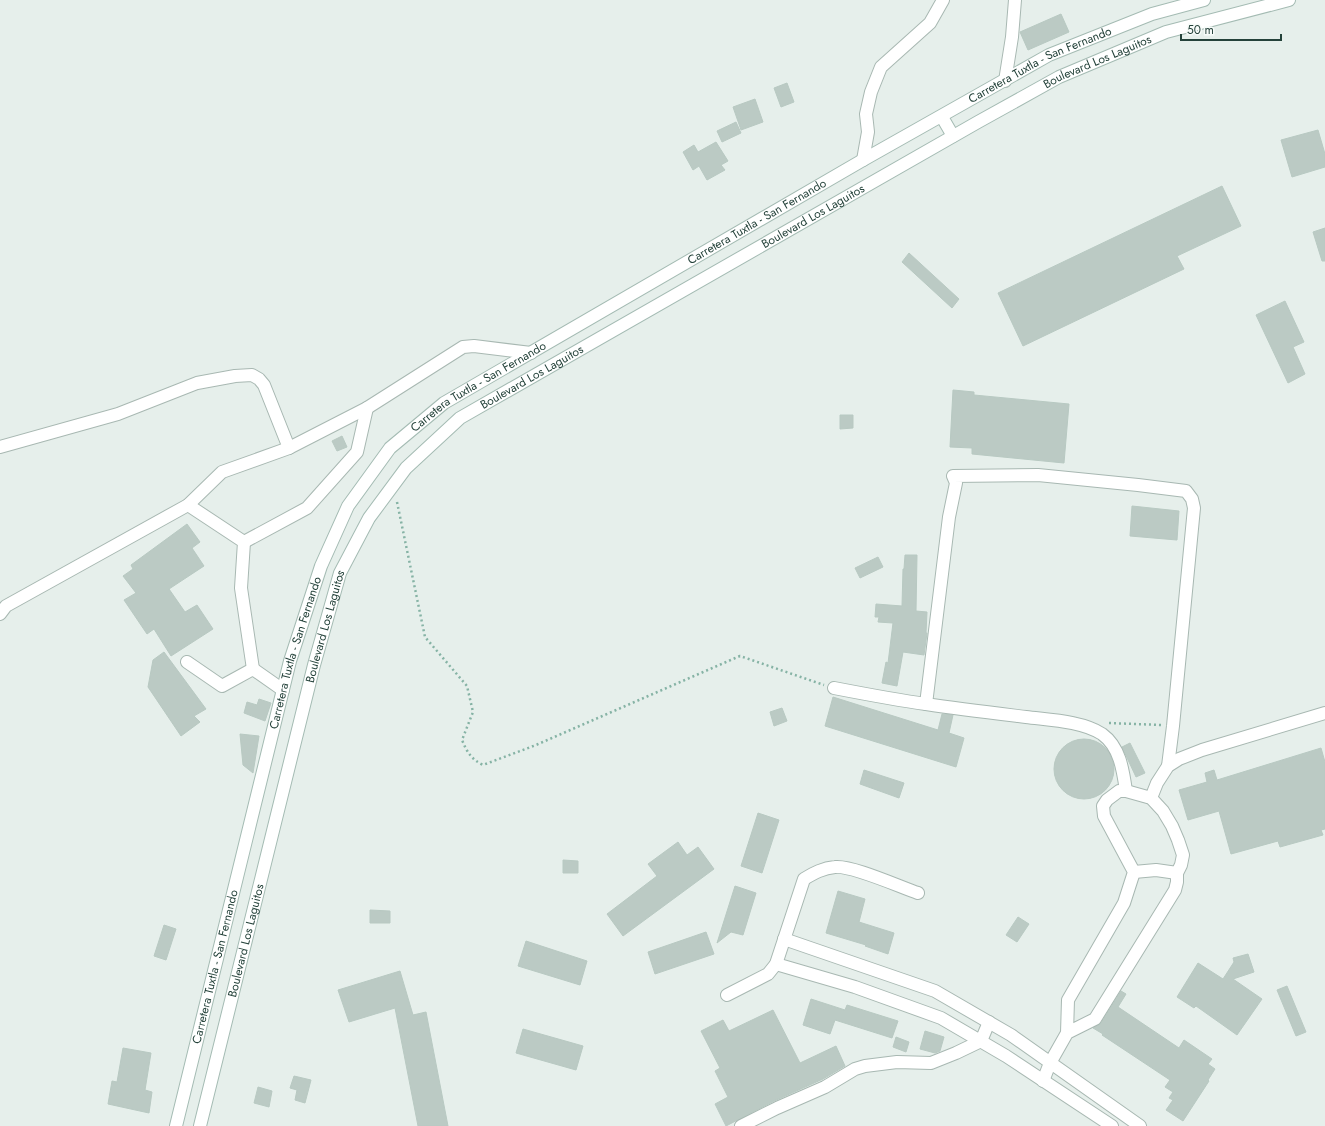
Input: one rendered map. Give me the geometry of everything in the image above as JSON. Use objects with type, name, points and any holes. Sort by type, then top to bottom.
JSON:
[{"type":"street","points":[[863,160],[868,132],[866,114],[871,92],[881,67],[930,23],[943,0]]},
{"type":"street","points":[[1005,81],[1012,37],[1015,0]]},
{"type":"street","name":"Carretera Tuxtla - San Fernando","points":[[176,1126],[290,661],[321,566],[348,506],[390,448],[444,403],[863,160],[1049,56],[1152,14],[1204,0]]},
{"type":"street","name":"Boulevard Los Laguitos","points":[[200,1126],[314,665],[340,573],[370,518],[406,468],[460,418],[1059,77],[1166,32],[1289,0]]},
{"type":"street","points":[[942,117],[953,136]]},
{"type":"street","points":[[0,614],[6,606],[188,505],[222,472],[290,448],[367,408],[463,347],[474,346],[531,353]]},
{"type":"street","points":[[0,447],[118,414],[197,383],[235,376],[252,375],[259,379],[264,385],[290,448]]},
{"type":"street","points":[[244,542],[307,508],[357,452],[367,408]]},
{"type":"street","points":[[926,704],[949,517],[956,483],[953,476],[1038,475],[1186,491],[1192,499],[1194,508],[1168,766]]},
{"type":"street","points":[[188,505],[244,542]]},
{"type":"street","points":[[244,542],[241,588],[253,668],[283,690]]},
{"type":"street","points":[[187,662],[222,686],[253,668]]},
{"type":"street","points":[[834,688],[926,704],[1064,722],[1093,729],[1103,736],[1116,751],[1123,769],[1126,791]]},
{"type":"street","points":[[1151,798],[1157,783],[1168,766],[1179,759],[1202,750],[1325,713]]},
{"type":"street","points":[[1043,1081],[1050,1063],[1067,1033],[1068,1000],[1124,903],[1134,872],[1104,816],[1103,806],[1107,800],[1119,791],[1126,791],[1151,798],[1163,811],[1178,840],[1183,855],[1181,865],[1177,873],[1175,890],[1095,1019],[1067,1033]]},
{"type":"street","points":[[727,995],[768,974],[776,964],[804,879],[820,870],[837,867],[854,870],[918,893]]},
{"type":"street","points":[[1134,872],[1156,870],[1177,873]]},
{"type":"street","points":[[784,939],[935,991],[1012,1035],[1140,1126]]},
{"type":"street","points":[[776,964],[855,987],[941,1018],[981,1041],[1112,1126]]},
{"type":"street","points":[[741,1126],[825,1087],[860,1068],[897,1062],[931,1063],[956,1053],[981,1041],[989,1022]]},
{"type":"path","points":[[394,485],[425,637],[467,686],[472,712],[462,740],[468,754],[475,761],[483,765],[543,742],[740,656],[834,688]]},
{"type":"path","points":[[1103,723],[1173,726]]},
{"type":"building","points":[[1061,14],[1069,32],[1028,50],[1020,32]]},
{"type":"building","points":[[787,83],[794,102],[781,107],[774,88]]},
{"type":"building","points":[[755,99],[763,122],[741,130],[733,107]]},
{"type":"building","points":[[736,122],[741,133],[722,142],[717,131]]},
{"type":"building","points":[[1318,130],[1325,154],[1325,167],[1292,177],[1281,140]]},
{"type":"building","points":[[716,142],[728,161],[721,165],[725,170],[707,180],[699,166],[693,170],[683,152],[694,145],[698,152]]},
{"type":"building","points":[[1222,186],[1241,226],[1177,256],[1184,269],[1023,346],[998,293]]},
{"type":"building","points":[[1325,228],[1325,261],[1322,261],[1313,232]]},
{"type":"building","points":[[909,253],[959,299],[952,308],[902,262]]},
{"type":"building","points":[[1285,301],[1304,342],[1293,347],[1305,374],[1288,383],[1256,315]]},
{"type":"building","points":[[953,390],[974,392],[974,395],[1069,404],[1064,463],[972,454],[972,448],[950,447]]},
{"type":"building","points":[[840,415],[853,415],[853,428],[840,429]]},
{"type":"building","points":[[342,436],[347,447],[337,451],[332,441]]},
{"type":"building","points":[[1132,506],[1179,511],[1177,540],[1130,536]]},
{"type":"building","points":[[187,524],[200,542],[192,548],[204,566],[169,589],[185,612],[197,605],[213,629],[171,656],[154,629],[147,634],[124,600],[136,593],[123,576],[133,569],[131,565]]},
{"type":"building","points":[[905,555],[917,555],[916,611],[927,612],[927,633],[924,655],[903,652],[897,686],[882,683],[886,662],[888,663],[893,623],[878,622],[879,617],[875,617],[876,604],[902,606]]},
{"type":"building","points":[[878,557],[883,567],[860,578],[855,568]]},
{"type":"building","points":[[164,652],[206,709],[194,716],[200,722],[181,736],[148,687],[153,660]]},
{"type":"building","points":[[833,697],[938,730],[942,714],[953,715],[949,733],[964,738],[956,767],[825,726]]},
{"type":"building","points":[[259,699],[271,703],[265,721],[244,713],[247,702],[257,705]]},
{"type":"building","points":[[782,708],[787,721],[774,726],[770,712]]},
{"type":"building","points":[[240,734],[259,736],[253,773],[243,765]]},
{"type":"building","points":[[1084,739],[1101,744],[1109,752],[1114,769],[1109,786],[1101,794],[1084,799],[1067,794],[1059,786],[1054,769],[1059,752],[1067,744]]},
{"type":"building","points":[[1130,743],[1145,773],[1136,777],[1122,747]]},
{"type":"building","points":[[1321,748],[1325,762],[1325,829],[1321,830],[1323,835],[1280,847],[1278,841],[1231,854],[1219,811],[1188,820],[1179,790],[1207,782],[1205,773],[1214,770],[1217,780]]},
{"type":"building","points":[[864,770],[904,783],[899,798],[860,784]]},
{"type":"building","points":[[758,813],[779,820],[762,873],[741,866]]},
{"type":"building","points":[[678,842],[687,855],[698,847],[714,869],[623,936],[607,914],[657,876],[648,864]]},
{"type":"building","points":[[563,860],[578,861],[578,873],[563,873]]},
{"type":"building","points":[[735,886],[756,893],[743,935],[731,932],[717,943]]},
{"type":"building","points":[[838,891],[865,899],[859,922],[894,933],[888,954],[865,946],[866,945],[826,933]]},
{"type":"building","points":[[370,910],[390,911],[390,923],[370,923]]},
{"type":"building","points":[[1018,917],[1029,924],[1017,942],[1006,935]]},
{"type":"building","points":[[164,925],[176,929],[166,960],[154,956]]},
{"type":"building","points":[[706,932],[714,954],[655,974],[648,952]]},
{"type":"building","points":[[526,941],[587,961],[580,985],[518,966]]},
{"type":"building","points":[[1248,954],[1254,972],[1233,979],[1262,999],[1237,1035],[1196,1006],[1194,1008],[1177,997],[1198,963],[1223,979],[1234,962],[1233,958]]},
{"type":"building","points":[[400,971],[413,1015],[426,1012],[448,1126],[418,1126],[395,1008],[349,1022],[338,990]]},
{"type":"building","points":[[1287,986],[1306,1032],[1296,1036],[1277,990]]},
{"type":"building","points":[[1121,991],[1126,994],[1118,1007],[1179,1048],[1184,1040],[1212,1059],[1208,1064],[1215,1069],[1183,1121],[1166,1110],[1173,1100],[1169,1098],[1173,1092],[1165,1087],[1170,1080],[1093,1028],[1101,1023]]},
{"type":"building","points":[[811,999],[845,1010],[847,1005],[898,1021],[892,1038],[835,1020],[830,1034],[803,1025]]},
{"type":"building","points":[[773,1010],[800,1063],[836,1046],[845,1066],[823,1079],[774,1101],[726,1126],[715,1104],[728,1097],[715,1071],[720,1068],[701,1031],[723,1020],[729,1031]]},
{"type":"building","points":[[523,1029],[583,1046],[576,1070],[516,1053]]},
{"type":"building","points":[[925,1031],[944,1037],[940,1051],[935,1053],[920,1049]]},
{"type":"building","points":[[896,1037],[909,1042],[906,1052],[893,1047]]},
{"type":"building","points":[[123,1048],[151,1053],[145,1090],[152,1092],[149,1113],[108,1104],[112,1081],[117,1082]]},
{"type":"building","points":[[294,1076],[311,1080],[305,1103],[295,1100],[297,1090],[290,1088]]},
{"type":"building","points":[[258,1087],[272,1091],[269,1107],[254,1103]]}]
